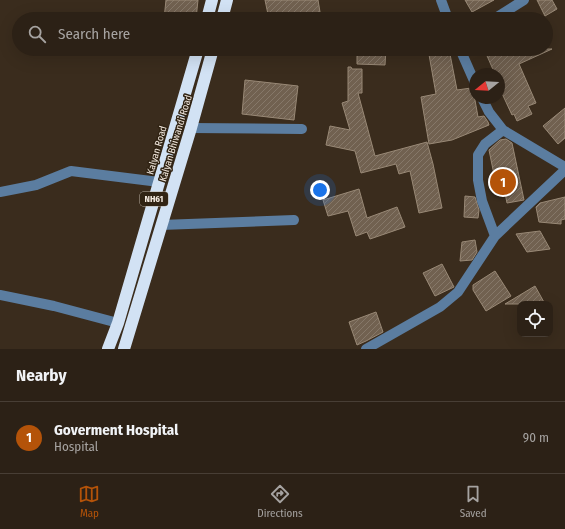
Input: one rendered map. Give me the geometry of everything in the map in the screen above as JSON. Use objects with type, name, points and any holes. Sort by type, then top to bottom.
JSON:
[{"type":"highway","points":[[209,12],[212,0]]},
{"type":"highway","points":[[224,12],[228,0]]},
{"type":"highway","name":"Kalyan Road","points":[[108,349],[118,323],[196,56]]},
{"type":"highway","name":"Kalyan Bhiwandi Road","points":[[124,349],[191,128],[211,56]]},
{"type":"street","points":[[441,0],[445,12]]},
{"type":"street","points":[[505,12],[524,0]]},
{"type":"street","points":[[463,56],[469,69]]},
{"type":"street","points":[[485,104],[502,130],[565,167]]},
{"type":"street","points":[[191,128],[302,129]]},
{"type":"street","points":[[495,236],[478,180],[478,155],[484,144],[502,130]]},
{"type":"street","points":[[366,349],[440,307],[458,292],[495,236],[565,170]]},
{"type":"street","points":[[0,192],[36,185],[71,171],[159,182]]},
{"type":"street","points":[[161,225],[294,220]]},
{"type":"street","points":[[0,295],[54,306],[118,323]]},
{"type":"building","points":[[166,0],[198,0],[197,12],[165,12]]},
{"type":"building","points":[[265,0],[318,0],[320,12],[268,12]]},
{"type":"building","points":[[465,0],[494,0],[472,12]]},
{"type":"building","points":[[537,0],[552,0],[557,9],[552,12],[543,12]]},
{"type":"building","points":[[357,56],[386,56],[385,65],[357,64]]},
{"type":"building","points":[[429,56],[450,56],[457,90],[469,88],[469,104],[476,104],[478,117],[484,116],[489,125],[452,140],[429,144],[421,97],[436,94]]},
{"type":"building","points":[[487,56],[537,56],[519,64],[536,103],[528,106],[532,114],[517,121],[514,114],[512,115],[505,100],[505,68],[492,68]]},
{"type":"building","points":[[348,67],[351,67],[352,69],[362,69],[362,93],[358,93],[375,156],[427,142],[442,208],[419,213],[410,171],[399,174],[396,164],[361,173],[355,151],[326,145],[330,126],[350,130],[342,103],[348,101]]},
{"type":"building","points":[[245,80],[298,86],[294,120],[242,114]]},
{"type":"building","points":[[565,108],[565,138],[558,144],[543,126]]},
{"type":"building","points":[[506,139],[512,143],[524,200],[507,203],[504,188],[497,189],[489,150],[500,140]]},
{"type":"building","points":[[359,189],[367,218],[397,207],[405,227],[370,239],[367,232],[356,236],[348,211],[328,216],[323,200]]},
{"type":"building","points":[[465,196],[475,197],[479,210],[478,218],[464,217]]},
{"type":"building","points":[[565,197],[565,219],[561,220],[561,224],[539,222],[536,207],[540,203]]},
{"type":"building","points":[[540,231],[550,249],[527,252],[516,234]]},
{"type":"building","points":[[475,240],[477,252],[472,260],[460,261],[462,242]]},
{"type":"building","points":[[442,264],[454,287],[435,296],[423,273]]},
{"type":"building","points":[[495,271],[511,296],[486,311],[473,290],[473,285]]},
{"type":"building","points":[[535,286],[543,301],[517,301],[517,304],[505,304]]},
{"type":"building","points":[[376,312],[383,332],[357,345],[349,322]]},
{"type":"place","name":"Goverment Hospital","points":[[503,182]]}]
